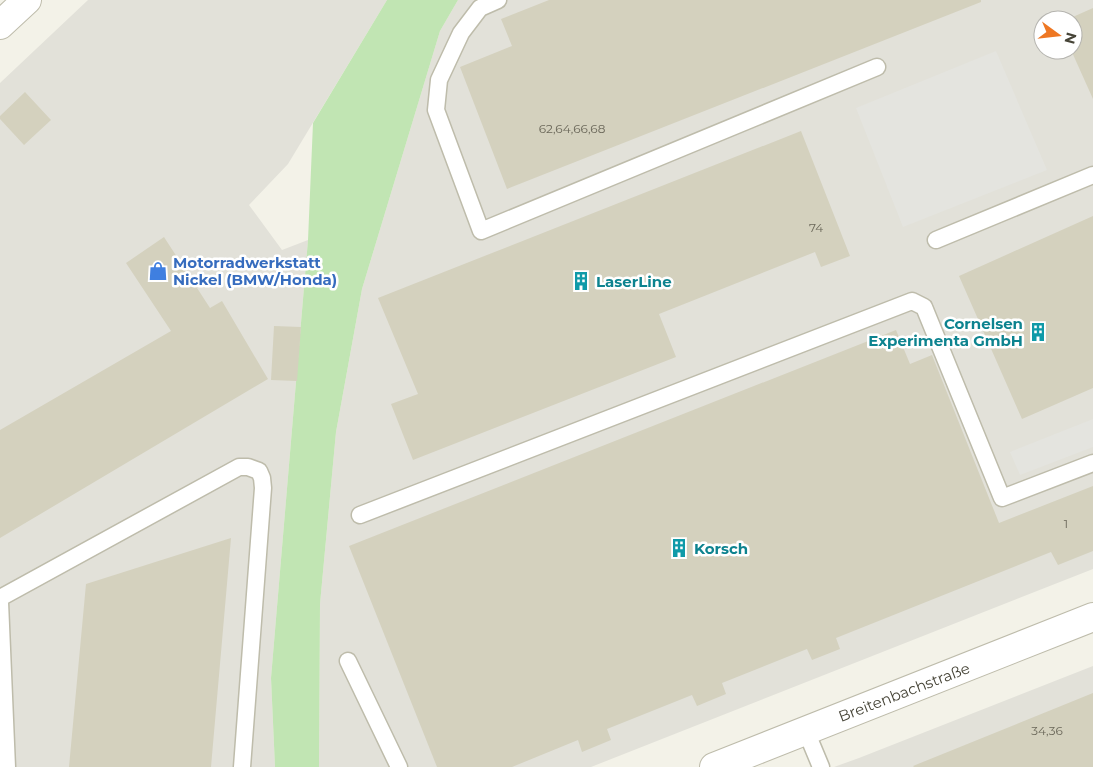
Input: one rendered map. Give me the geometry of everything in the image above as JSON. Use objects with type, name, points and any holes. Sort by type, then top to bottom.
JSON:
[{"type":"street","points":[[0,25],[26,0]]},
{"type":"street","name":"Breitenbachstraße","points":[[714,767],[1093,617]]},
{"type":"lane","points":[[498,0],[480,8],[461,33],[439,80],[436,110],[481,231],[877,67]]},
{"type":"lane","points":[[936,240],[1093,175]]},
{"type":"lane","points":[[360,516],[912,301],[924,307],[1002,498],[1093,463]]},
{"type":"lane","points":[[7,767],[0,600],[239,468],[248,467],[259,471],[263,488],[242,767]]},
{"type":"lane","points":[[348,661],[399,767]]},
{"type":"lane","points":[[806,731],[821,767]]},
{"type":"shaded area","points":[[88,0],[387,0],[288,164],[249,205],[282,250],[308,240],[271,678],[275,767],[0,767],[0,83]]},
{"type":"shaded area","points":[[458,0],[1093,0],[1093,569],[591,767],[319,767],[320,604],[336,432],[362,289],[440,31]]},
{"type":"shaded area","points":[[996,51],[1047,170],[903,227],[856,108]]},
{"type":"shaded area","points":[[1093,419],[1093,447],[1020,475],[1010,452]]},
{"type":"shaded area","points":[[1093,666],[1093,767],[834,767],[859,758]]},
{"type":"green space","points":[[387,0],[458,0],[440,31],[362,289],[336,432],[320,604],[319,767],[275,767],[271,678],[308,240],[313,123]]},
{"type":"building","points":[[549,0],[981,0],[981,2],[507,189],[460,67],[512,46],[501,19]]},
{"type":"building","points":[[1093,8],[1093,99],[1075,60],[1083,60],[1083,12]]},
{"type":"building","points":[[25,92],[51,120],[24,145],[0,119],[0,116]]},
{"type":"building","name":"LaserLine","points":[[801,131],[850,256],[821,267],[815,252],[659,314],[676,357],[413,460],[391,404],[418,394],[378,298]]},
{"type":"building","name":"Cornelsen Experimenta GmbH","points":[[1093,216],[1093,388],[1022,419],[959,276]]},
{"type":"building","points":[[164,237],[210,308],[222,301],[268,379],[0,538],[0,430],[171,331],[126,263]]},
{"type":"building","points":[[274,326],[301,327],[297,381],[271,380]]},
{"type":"building","name":"Korsch","points":[[896,330],[910,364],[932,355],[999,523],[1093,486],[1093,551],[1058,565],[1051,552],[836,638],[840,649],[812,660],[807,649],[722,683],[726,694],[697,706],[692,695],[607,729],[611,740],[582,752],[578,740],[512,767],[437,767],[349,546]]},
{"type":"building","points":[[231,538],[211,767],[69,767],[86,584]]},
{"type":"building","points":[[1093,693],[1093,767],[913,766]]},
{"type":"place","name":"Motorradwerkstatt Nickel (BMW/Honda)","points":[[158,271]]},
{"type":"place","name":"LaserLine","points":[[581,281]]},
{"type":"place","name":"Cornelsen Experimenta GmbH","points":[[1038,332]]},
{"type":"place","name":"Korsch","points":[[679,548]]}]
